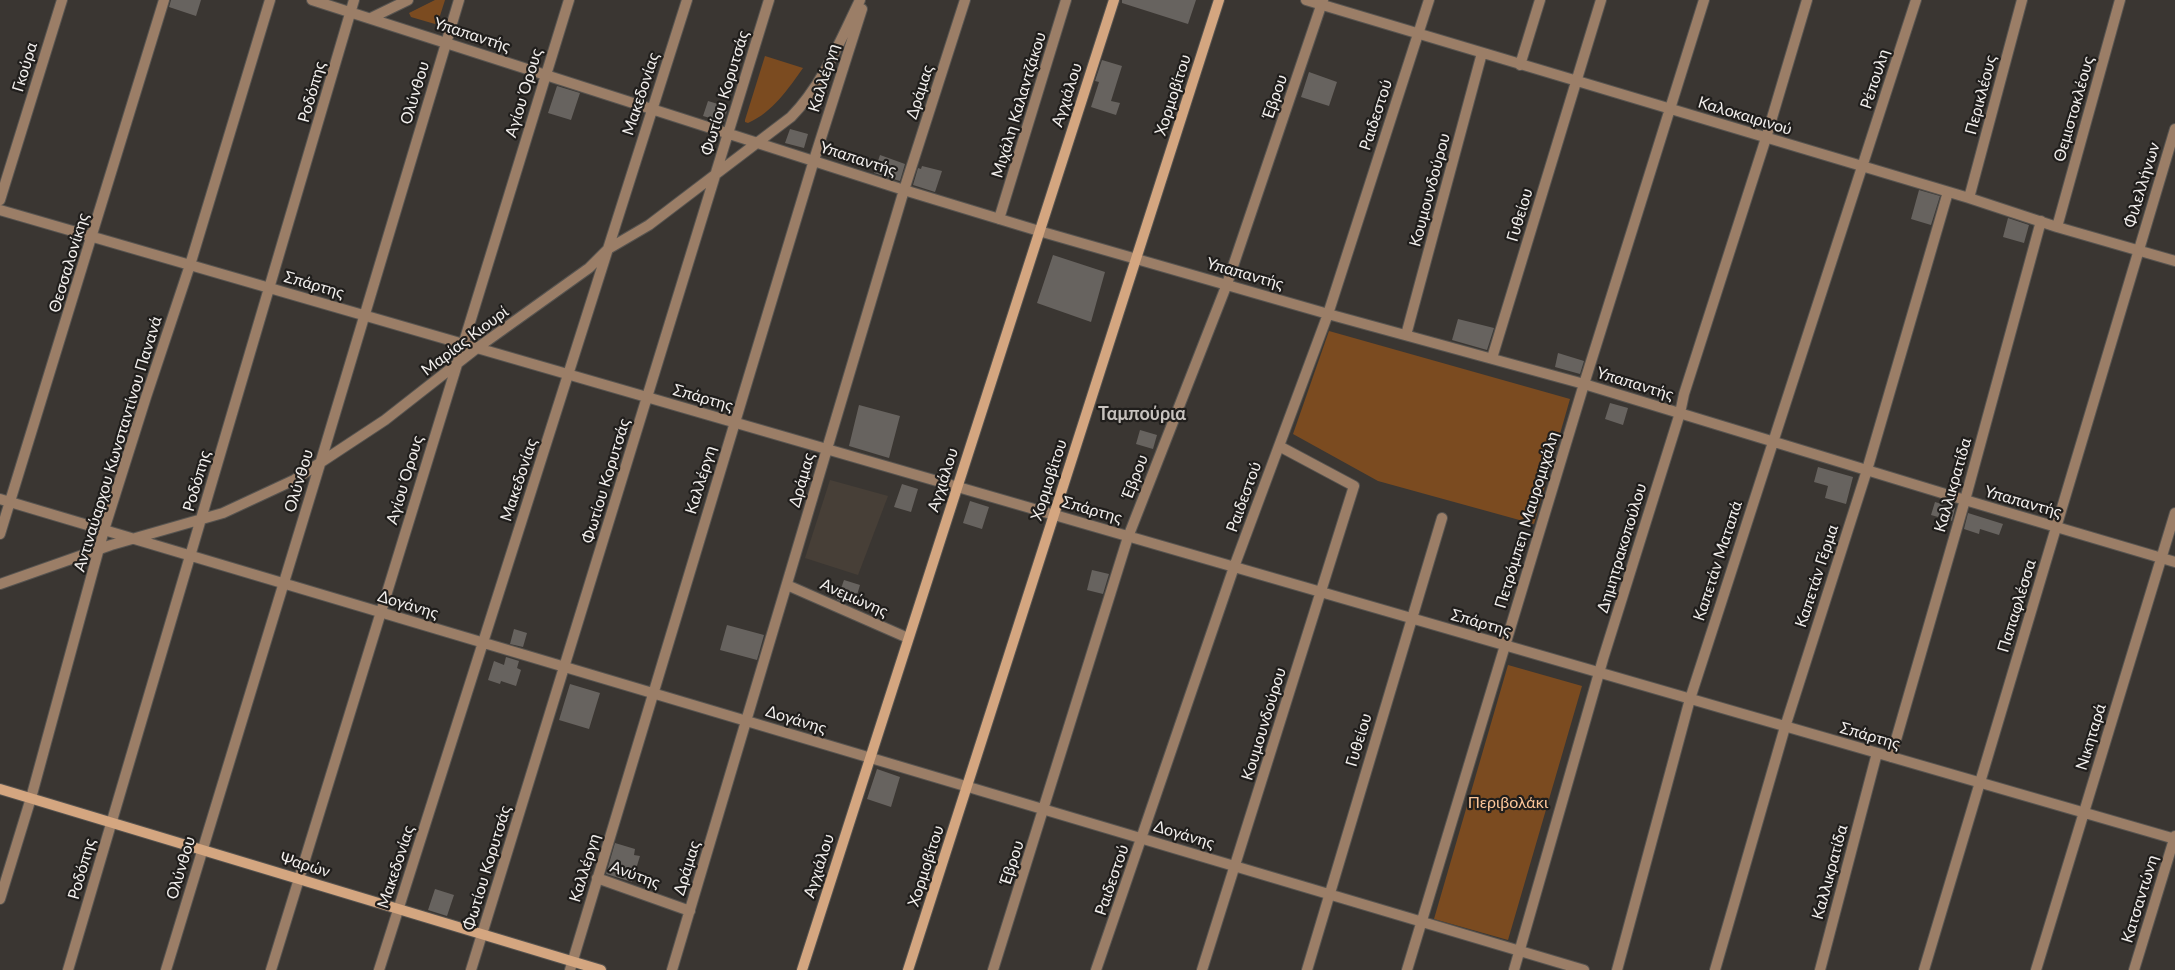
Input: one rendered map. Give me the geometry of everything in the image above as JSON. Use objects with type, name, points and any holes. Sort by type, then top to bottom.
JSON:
[{"type":"main road","name":"Αγχιάλου","points":[[802,970],[1114,0]]},
{"type":"main road","name":"Χορμοβίτου","points":[[908,970],[1219,0]]},
{"type":"main road","name":"Ψαρών","points":[[0,789],[482,934],[571,966],[601,970]]},
{"type":"street","name":"Γκούρα","points":[[0,200],[62,0]]},
{"type":"street","name":"Θεσσαλονίκης","points":[[0,534],[5,500],[92,237],[164,0]]},
{"type":"street","name":"Αντιναύαρχου Κωνσταντίνου Πανανά","points":[[0,899],[31,798],[104,530],[190,265],[270,0]]},
{"type":"street","name":"Υπαπαντής","points":[[312,0],[999,219],[1328,314],[1584,384],[2175,562]]},
{"type":"street","name":"Ροδόπης","points":[[68,970],[354,0]]},
{"type":"street","points":[[371,18],[408,0]]},
{"type":"street","name":"Ολύνθου","points":[[166,970],[459,0]]},
{"type":"street","name":"Αγίου Όρους","points":[[271,970],[569,0]]},
{"type":"street","name":"Μακεδονίας","points":[[379,970],[687,0]]},
{"type":"street","name":"Φωτίου Κορυτσάς","points":[[471,970],[769,0]]},
{"type":"street","name":"Μαρίας Κιουρί","points":[[0,584],[100,548],[223,513],[268,494],[320,464],[385,420],[456,366],[476,348],[589,268],[608,249],[649,225],[791,117],[819,83],[860,0]]},
{"type":"street","name":"Καλλέργη","points":[[571,966],[734,423],[864,0]]},
{"type":"street","name":"Δράμας","points":[[672,970],[904,190],[965,0]]},
{"type":"street","name":"Μιχάλη Καλαντζάκου","points":[[999,219],[1066,0]]},
{"type":"street","name":"Καλοκαιρινού","points":[[1306,0],[1323,2],[1520,65],[1863,166],[2041,220],[2057,227],[2175,260]]},
{"type":"street","name":"Ραιδεστού","points":[[1096,970],[1234,567],[1328,314],[1429,0]]},
{"type":"street","points":[[1520,65],[1540,0]]},
{"type":"street","name":"Γυθείου","points":[[1492,358],[1601,0]]},
{"type":"street","name":"Πετρόμπεη Μαυρομιχάλη","points":[[1407,970],[1584,384],[1704,0]]},
{"type":"street","name":"Δημητρακοπούλου","points":[[1514,970],[1599,673],[1680,413],[1684,394],[1766,138],[1807,0]]},
{"type":"street","name":"Ρέπουλη","points":[[1863,166],[1916,0]]},
{"type":"street","name":"Περικλέους","points":[[1969,198],[2022,0]]},
{"type":"street","name":"Θεμιστοκλέους","points":[[2057,227],[2120,0]]},
{"type":"street","name":"Έβρου","points":[[993,970],[1128,537],[1227,284],[1323,2]]},
{"type":"street","name":"Κουμουνδούρου","points":[[1406,334],[1482,53]]},
{"type":"street","name":"Φιλελλήνων","points":[[2139,250],[2175,129]]},
{"type":"street","name":"Καπετάν Ματαπά","points":[[1617,970],[1690,699],[1772,441],[1863,166]]},
{"type":"street","name":"Καπετάν Γέρμα","points":[[1716,970],[1785,727],[1867,470],[1948,192]]},
{"type":"street","name":"Σπάρτης","points":[[0,210],[1504,646],[2175,838]]},
{"type":"street","name":"Καλλικρατίδα","points":[[1891,757],[1965,500],[2041,220]]},
{"type":"street","name":"Παπαφλέσσα","points":[[1924,970],[2139,250]]},
{"type":"street","name":"Κουμουνδούρου","points":[[1202,970],[1354,486],[1279,446]]},
{"type":"street","name":"Δογάνης","points":[[5,500],[1584,970]]},
{"type":"street","name":"Νικηταρά","points":[[2036,970],[2175,514]]},
{"type":"street","name":"Γυθείου","points":[[1307,970],[1442,518]]},
{"type":"street","name":"Ανεμώνης","points":[[787,585],[908,638]]},
{"type":"street","name":"Καλλικρατίδα","points":[[1820,970],[1877,753]]},
{"type":"street","name":"Κατσαντώνη","points":[[2134,970],[2175,838]]},
{"type":"street","name":"Ανύτης","points":[[597,878],[690,911]]},
{"type":"shaded area","points":[[830,480],[888,496],[858,575],[805,558]]},
{"type":"green space","points":[[435,0],[445,0],[438,22],[435,24],[411,17],[409,13]]},
{"type":"green space","points":[[765,56],[803,68],[786,92],[765,113],[748,123],[745,120]]},
{"type":"green space","points":[[1329,331],[1570,399],[1534,524],[1378,481],[1293,434]]},
{"type":"green space","name":"Περιβολάκι","points":[[1508,665],[1582,686],[1508,940],[1434,919]]},
{"type":"building","points":[[171,0],[201,0],[196,16],[169,7]]},
{"type":"building","points":[[1122,0],[1196,0],[1188,24],[1122,3]]},
{"type":"building","points":[[1102,60],[1122,66],[1111,101],[1120,103],[1116,115],[1091,107],[1099,82],[1095,81]]},
{"type":"building","points":[[1309,72],[1337,82],[1329,106],[1301,97]]},
{"type":"building","points":[[557,86],[580,93],[571,120],[548,113]]},
{"type":"building","points":[[708,101],[728,107],[724,122],[703,116]]},
{"type":"building","points":[[790,129],[808,134],[804,148],[785,143]]},
{"type":"building","points":[[880,155],[905,164],[900,181],[874,173]]},
{"type":"building","points":[[922,166],[942,171],[935,192],[913,185],[918,168],[921,169]]},
{"type":"building","points":[[1919,190],[1940,196],[1931,225],[1911,219]]},
{"type":"building","points":[[2008,218],[2029,225],[2024,243],[2003,237]]},
{"type":"building","points":[[1053,255],[1105,272],[1091,322],[1037,303]]},
{"type":"building","points":[[1458,319],[1494,328],[1487,350],[1452,340]]},
{"type":"building","points":[[1558,353],[1584,361],[1580,374],[1555,367]]},
{"type":"building","points":[[1610,403],[1628,408],[1623,425],[1605,419]]},
{"type":"building","points":[[859,405],[900,416],[889,458],[849,446]]},
{"type":"building","points":[[1140,430],[1157,435],[1153,449],[1136,444]]},
{"type":"building","points":[[1818,467],[1853,477],[1846,504],[1825,498],[1828,486],[1814,482]]},
{"type":"building","points":[[902,484],[918,489],[911,512],[894,507]]},
{"type":"building","points":[[970,501],[989,507],[982,529],[963,523]]},
{"type":"building","points":[[1935,502],[1955,508],[1952,521],[1931,515]]},
{"type":"building","points":[[1968,513],[2003,524],[1999,535],[1980,529],[1979,534],[1964,529]]},
{"type":"building","points":[[1092,570],[1109,574],[1103,594],[1087,590]]},
{"type":"building","points":[[844,580],[860,585],[854,605],[837,600]]},
{"type":"building","points":[[727,625],[764,635],[757,660],[720,650]]},
{"type":"building","points":[[514,629],[527,633],[523,647],[510,644]]},
{"type":"building","points":[[506,657],[519,661],[517,668],[521,670],[516,686],[501,681],[500,684],[488,680],[494,661],[504,665]]},
{"type":"building","points":[[570,684],[600,693],[589,729],[559,720]]},
{"type":"building","points":[[877,769],[900,777],[891,807],[867,799]]},
{"type":"building","points":[[615,843],[635,849],[634,855],[640,856],[632,882],[606,874]]},
{"type":"building","points":[[435,889],[454,895],[447,916],[428,910]]},
{"type":"district","name":"Ταμπούρια","points":[[1142,414]]}]
